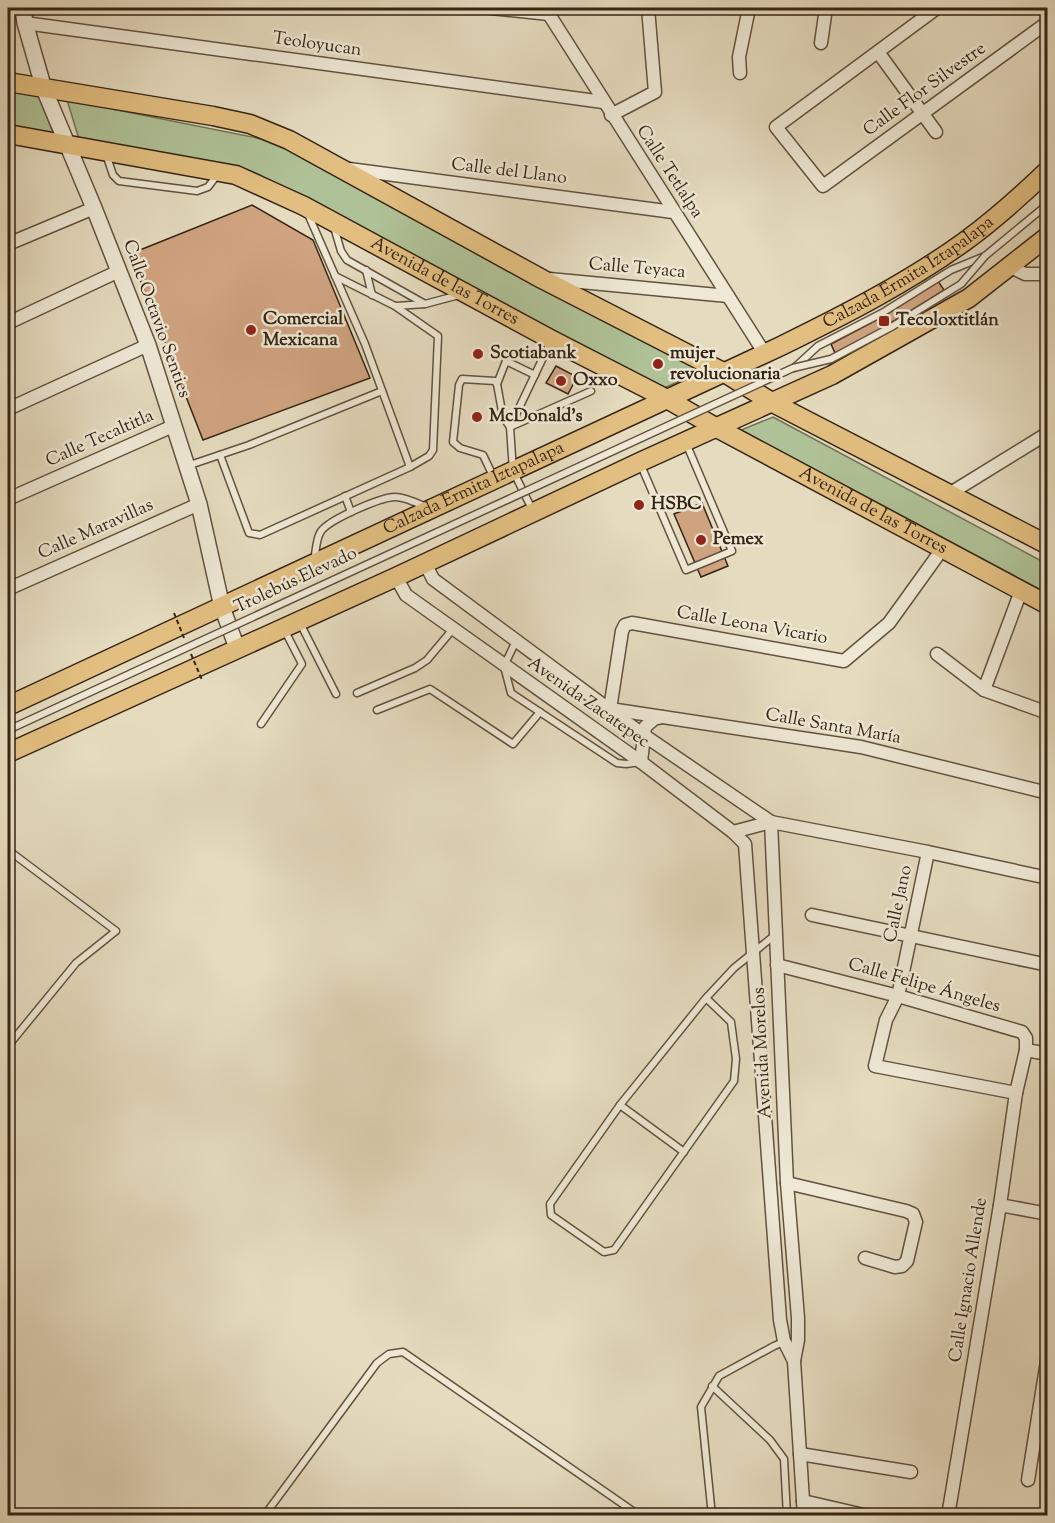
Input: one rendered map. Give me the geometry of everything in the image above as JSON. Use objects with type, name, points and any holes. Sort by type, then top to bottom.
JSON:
[{"type":"main road","points":[[8,82],[213,116],[250,124],[289,140],[542,279],[724,373],[773,403],[1047,546]]},
{"type":"main road","name":"Avenida de las Torres","points":[[8,134],[220,171],[246,179],[304,206],[552,340],[667,399],[1047,605]]},
{"type":"main road","name":"Calzada Ermita Iztapalapa","points":[[8,706],[765,354],[849,312],[954,249],[1010,206],[1047,170]]},
{"type":"main road","points":[[8,753],[396,577],[832,375],[969,298],[1011,267],[1047,236]]},
{"type":"street","name":"Calle Octavio Senties","points":[[23,8],[25,23],[44,89],[148,345],[199,504],[222,607],[237,648]]},
{"type":"street","points":[[490,8],[547,11]]},
{"type":"street","points":[[611,115],[655,92],[648,8]]},
{"type":"street","points":[[740,73],[740,57],[749,8]]},
{"type":"street","points":[[821,43],[826,8]]},
{"type":"street","points":[[936,132],[878,52],[937,8]]},
{"type":"street","name":"Calle Tetlalpa","points":[[547,11],[765,354]]},
{"type":"street","name":"Calle Flor Silvestre","points":[[878,52],[776,127],[823,186],[1047,22]]},
{"type":"street","name":"Teoloyucan","points":[[25,23],[603,102]]},
{"type":"street","name":"Calle del Llano","points":[[341,168],[673,212]]},
{"type":"street","points":[[8,244],[94,208]]},
{"type":"street","points":[[1011,267],[1025,274],[1047,274]]},
{"type":"street","points":[[8,323],[119,271]]},
{"type":"street","name":"Calle Teyaca","points":[[542,279],[728,296]]},
{"type":"street","points":[[8,409],[148,345]]},
{"type":"street","name":"Calle Tecaltitla","points":[[8,499],[173,426]]},
{"type":"street","points":[[949,494],[1047,433]]},
{"type":"street","name":"Calle Maravillas","points":[[8,589],[199,504]]},
{"type":"street","name":"Calle Leona Vicario","points":[[610,709],[621,631],[625,625],[632,623],[844,661],[889,623],[943,548]]},
{"type":"street","name":"Avenida Zacatepec","points":[[425,563],[433,579],[645,736],[771,822],[928,852],[1047,878]]},
{"type":"street","name":"Avenida Zacatepec","points":[[396,577],[406,595],[640,762],[733,832],[771,822]]},
{"type":"street","points":[[984,690],[1021,591]]},
{"type":"street","points":[[937,654],[984,690],[1047,713]]},
{"type":"street","name":"Calle Santa María","points":[[610,709],[861,747],[1047,793]]},
{"type":"street","points":[[640,762],[647,723],[664,716]]},
{"type":"street","name":"Avenida Morelos","points":[[771,822],[787,1183],[796,1282],[798,1340],[794,1361],[804,1515]]},
{"type":"street","name":"Avenida Morelos","points":[[733,832],[745,844],[777,1283],[784,1341],[794,1361]]},
{"type":"street","name":"Calle Jano","points":[[928,852],[898,996],[886,1020],[875,1066],[1016,1093]]},
{"type":"street","points":[[812,915],[1047,965]]},
{"type":"street","name":"Calle Felipe Ángeles","points":[[777,965],[898,996],[1022,1032],[1026,1038],[1026,1050]]},
{"type":"street","points":[[1026,1050],[1047,1054]]},
{"type":"street","name":"Calle Ignacio Allende","points":[[948,1515],[1000,1204],[1016,1093],[1026,1050]]},
{"type":"street","points":[[787,1183],[913,1214],[916,1222],[907,1261],[902,1266],[895,1267],[865,1258]]},
{"type":"street","points":[[1000,1204],[1047,1214]]},
{"type":"street","points":[[777,1283],[796,1282]]},
{"type":"street","points":[[1028,1480],[1047,1354]]},
{"type":"street","points":[[800,1454],[911,1472]]},
{"type":"street","points":[[803,1501],[868,1515]]},
{"type":"lane","points":[[105,150],[113,175],[119,181],[198,191],[208,187],[220,171]]},
{"type":"lane","name":"Trolebús Elevado","points":[[8,730],[793,368],[831,359],[893,326],[961,284],[985,256],[1047,204]]},
{"type":"lane","points":[[304,206],[365,344],[410,467]]},
{"type":"lane","points":[[332,221],[341,251],[347,260],[425,304]]},
{"type":"lane","name":"Trolebús Elevado","points":[[793,368],[818,346],[866,322],[951,270],[985,256]]},
{"type":"lane","points":[[366,270],[372,295]]},
{"type":"lane","points":[[220,455],[249,533],[260,535],[410,467],[429,456],[433,450],[438,336],[395,306],[335,276]]},
{"type":"lane","points":[[395,306],[425,304],[465,293]]},
{"type":"lane","points":[[534,512],[513,471],[510,427],[552,340]]},
{"type":"lane","points":[[510,427],[503,417],[497,384],[506,361],[536,375]]},
{"type":"lane","points":[[495,480],[483,455],[460,448],[453,442],[459,384],[462,379],[495,381],[497,384]]},
{"type":"lane","points":[[187,466],[382,391]]},
{"type":"lane","points":[[510,427],[591,391]]},
{"type":"lane","points":[[640,462],[686,570],[732,551],[686,442]]},
{"type":"lane","points":[[345,496],[351,512]]},
{"type":"lane","points":[[313,564],[320,533],[324,528],[351,512],[384,498],[397,497],[433,509]]},
{"type":"lane","points":[[291,624],[336,694]]},
{"type":"lane","points":[[261,724],[302,664],[291,624]]},
{"type":"lane","points":[[357,693],[415,668],[427,660],[453,629]]},
{"type":"lane","points":[[516,641],[504,666],[511,693],[617,763],[640,762]]},
{"type":"lane","points":[[377,710],[430,689],[513,744],[540,712]]},
{"type":"lane","points":[[8,850],[116,931],[76,963],[8,1046]]},
{"type":"lane","points":[[706,998],[731,1022],[736,1059],[734,1081],[614,1250],[604,1252],[551,1215],[550,1204],[620,1104],[706,998],[734,968],[776,934]]},
{"type":"lane","points":[[620,1104],[684,1152]]},
{"type":"lane","points":[[712,1515],[701,1407],[719,1376],[784,1341],[798,1340]]},
{"type":"lane","points":[[264,1515],[377,1363],[389,1354],[403,1352],[640,1515]]},
{"type":"lane","points":[[712,1386],[770,1440],[784,1459],[787,1515]]},
{"type":"green space","points":[[8,89],[38,94],[55,138],[8,129]]},
{"type":"green space","points":[[67,100],[272,141],[704,371],[664,388],[256,173],[79,139]]},
{"type":"green space","points":[[773,417],[1047,564],[1047,593],[741,430]]},
{"type":"building","points":[[252,205],[313,240],[370,378],[203,440],[130,254]]},
{"type":"building","points":[[938,281],[944,290],[866,338],[835,353],[831,344],[884,316]]},
{"type":"building","points":[[556,366],[577,377],[568,394],[546,383]]},
{"type":"building","name":"Pemex","points":[[702,503],[728,566],[701,577],[674,514]]},
{"type":"place","name":"Tecoloxtitlán","points":[[884,321]]},
{"type":"place","name":"Comercial Mexicana","points":[[251,330]]},
{"type":"place","name":"Scotiabank","points":[[478,354]]},
{"type":"place","name":"mujer revolucionaria","points":[[658,364]]},
{"type":"place","name":"Oxxo","points":[[561,381]]},
{"type":"place","name":"McDonald's","points":[[477,417]]},
{"type":"place","name":"HSBC","points":[[639,505]]},
{"type":"place","name":"Pemex","points":[[701,540]]}]
